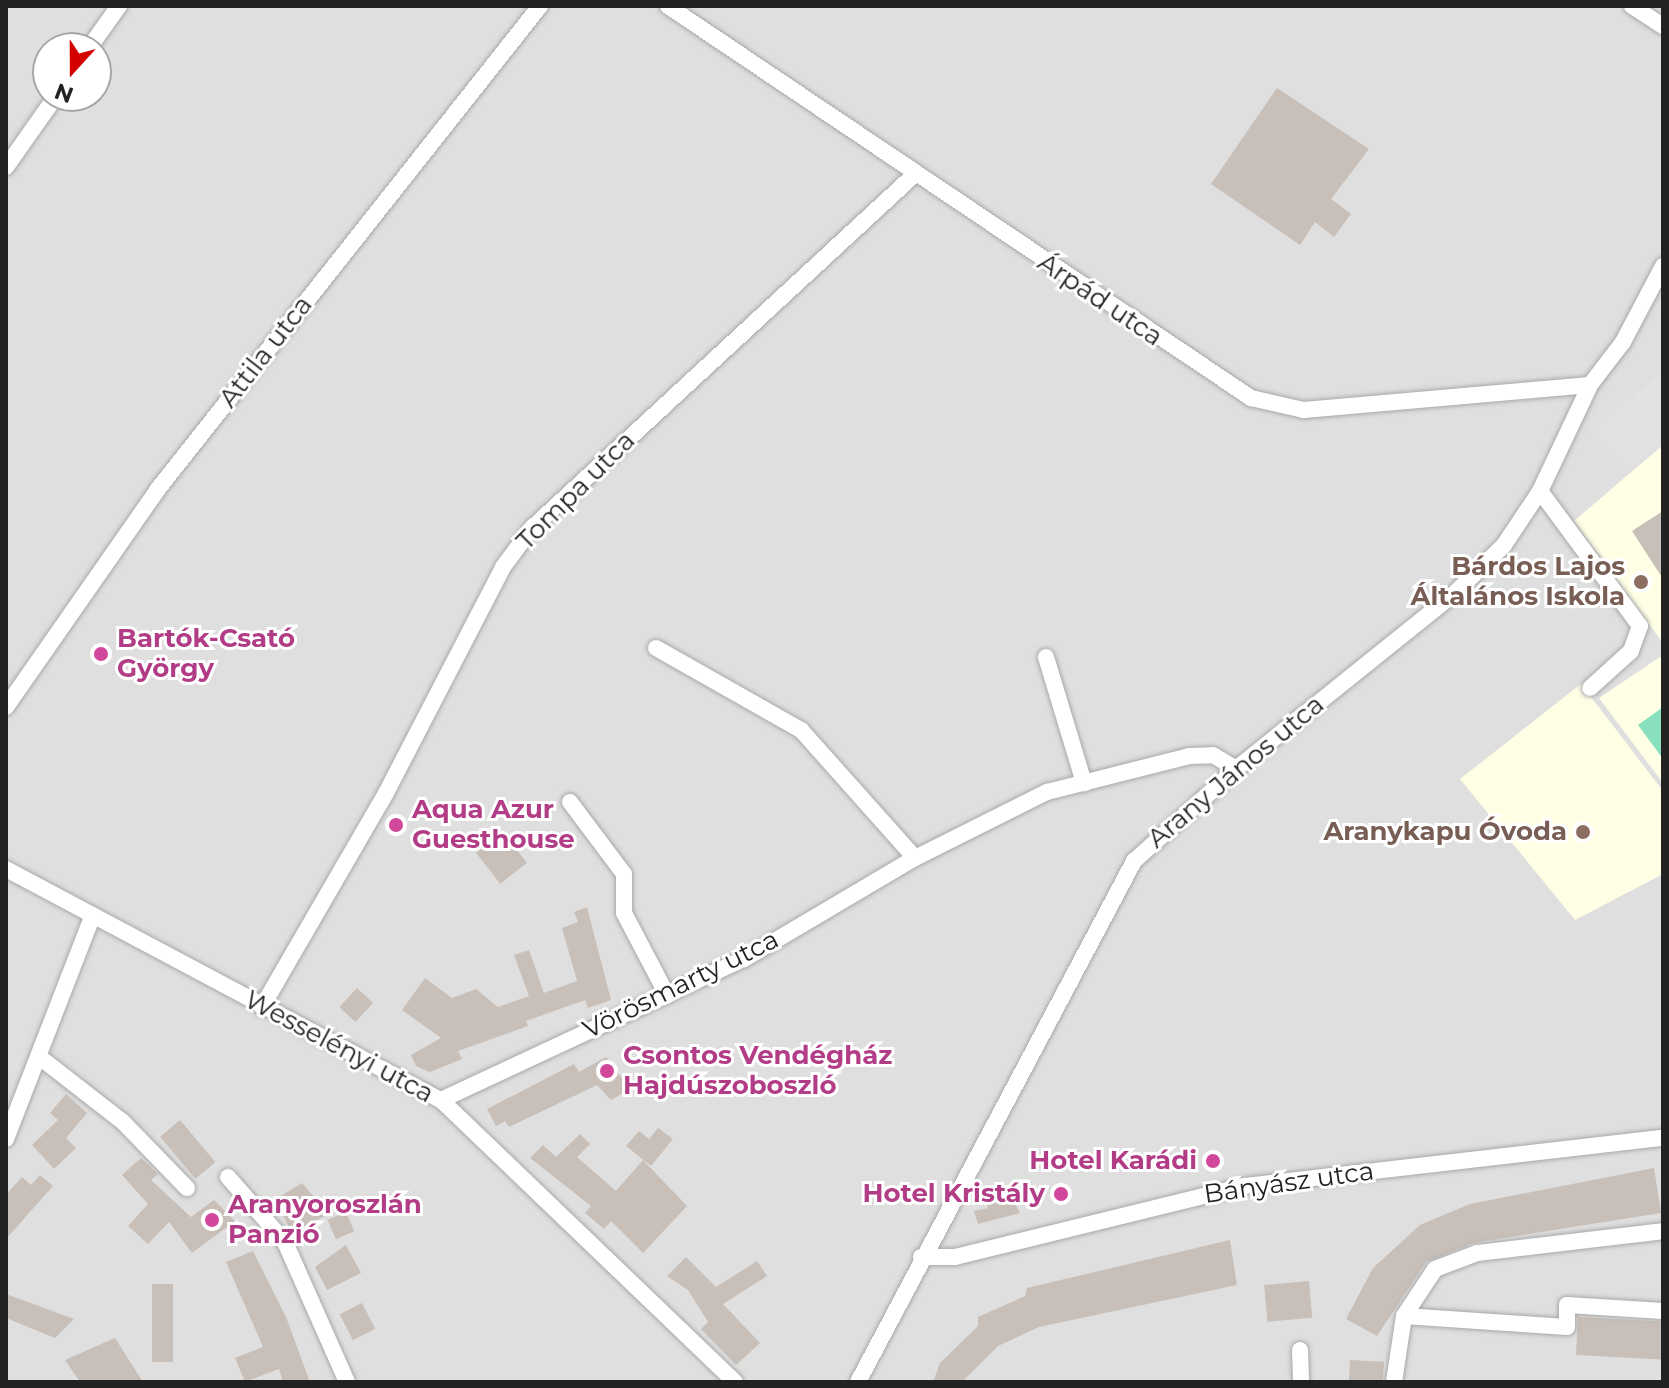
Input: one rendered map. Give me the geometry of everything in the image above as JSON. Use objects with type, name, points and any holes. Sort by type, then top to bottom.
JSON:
[{"type":"street","points":[[100,32],[119,6]]},
{"type":"street","name":"Attila utca","points":[[6,707],[158,489],[540,6]]},
{"type":"street","name":"Árpád utca","points":[[668,6],[1224,384],[1269,405],[1304,410],[1590,385]]},
{"type":"street","points":[[1632,6],[1663,26]]},
{"type":"street","points":[[6,167],[45,112]]},
{"type":"street","name":"Tompa utca","points":[[262,1007],[386,793],[503,567],[532,528],[914,175]]},
{"type":"street","name":"Arany János utca","points":[[858,1382],[1117,886],[1153,840],[1478,573],[1540,491],[1590,385],[1623,342],[1663,266]]},
{"type":"street","points":[[1540,491],[1640,626],[1631,651],[1590,688]]},
{"type":"street","points":[[656,648],[801,730],[915,858]]},
{"type":"street","points":[[1046,657],[1084,783]]},
{"type":"street","name":"Vörösmarty utca","points":[[441,1100],[744,959],[915,858],[1047,792],[1189,756],[1213,755],[1236,769]]},
{"type":"street","points":[[570,802],[624,874],[624,913],[667,995]]},
{"type":"street","name":"Wesselényi utca","points":[[6,869],[441,1100],[735,1382]]},
{"type":"street","points":[[6,1139],[42,1059],[93,915]]},
{"type":"street","points":[[42,1059],[123,1122],[187,1188]]},
{"type":"street","name":"Bányász utca","points":[[921,1257],[955,1257],[1245,1186],[1663,1138]]},
{"type":"street","points":[[228,1177],[285,1242],[347,1382]]},
{"type":"street","points":[[1394,1382],[1404,1316],[1435,1269],[1477,1253],[1663,1231]]},
{"type":"street","points":[[1404,1316],[1567,1327],[1567,1305],[1663,1311]]},
{"type":"street","points":[[1300,1350],[1301,1382]]},
{"type":"shaded area","points":[[6,6],[1663,6],[1663,1382],[6,1382]]},
{"type":"shaded area","points":[[1663,369],[1663,438],[1631,468],[1596,431]]},
{"type":"shaded area","name":"Bárdos Lajos Általános Iskola","points":[[1663,445],[1663,643],[1574,521]]},
{"type":"shaded area","name":"Bárdos Lajos Általános Iskola","points":[[1663,655],[1663,783],[1599,698]]},
{"type":"shaded area","name":"Aranykapu Óvoda","points":[[1581,684],[1663,791],[1663,874],[1575,920],[1460,779]]},
{"type":"green space","points":[[1663,707],[1663,759],[1638,725]]},
{"type":"building","points":[[1277,88],[1369,149],[1331,199],[1351,214],[1334,237],[1315,222],[1300,245],[1211,184]]},
{"type":"building","points":[[1663,511],[1663,579],[1632,531]]},
{"type":"building","points":[[503,832],[527,863],[500,884],[476,853]]},
{"type":"building","points":[[587,907],[611,1000],[588,1008],[585,1000],[526,1021],[528,1026],[458,1051],[462,1059],[430,1072],[416,1066],[411,1055],[441,1038],[402,1010],[425,978],[452,998],[476,989],[498,1007],[529,996],[514,955],[529,950],[544,993],[577,981],[562,928],[578,922],[574,912]]},
{"type":"building","points":[[357,988],[373,1003],[355,1022],[339,1007]]},
{"type":"building","points":[[606,1057],[625,1082],[626,1091],[611,1100],[597,1085],[509,1127],[505,1121],[496,1126],[487,1109],[574,1064],[579,1072]]},
{"type":"building","points":[[66,1094],[87,1113],[66,1138],[76,1148],[54,1169],[32,1145],[58,1120],[50,1113]]},
{"type":"building","points":[[180,1120],[215,1162],[195,1179],[160,1137]]},
{"type":"building","points":[[658,1128],[673,1139],[651,1166],[626,1146],[639,1131],[649,1139]]},
{"type":"building","points":[[580,1134],[590,1144],[577,1157],[616,1191],[643,1160],[687,1206],[643,1253],[611,1221],[604,1229],[585,1213],[591,1206],[530,1158],[543,1145],[556,1157]]},
{"type":"building","points":[[141,1158],[158,1174],[151,1180],[191,1217],[214,1200],[235,1221],[192,1253],[169,1222],[148,1244],[128,1226],[148,1204],[122,1175]]},
{"type":"building","points":[[1654,1168],[1661,1213],[1473,1243],[1426,1262],[1377,1336],[1346,1319],[1373,1268],[1420,1225],[1470,1204]]},
{"type":"building","points":[[40,1175],[53,1186],[6,1239],[6,1195],[22,1177],[31,1185]]},
{"type":"building","points":[[302,1183],[328,1214],[293,1234],[274,1200]]},
{"type":"building","points":[[1008,1192],[1020,1213],[978,1224],[974,1211],[988,1208],[985,1198]]},
{"type":"building","points":[[346,1212],[354,1231],[336,1239],[328,1220]]},
{"type":"building","points":[[1230,1240],[1237,1285],[1039,1327],[998,1346],[962,1382],[933,1382],[940,1363],[978,1326],[978,1317],[1025,1296],[1027,1288]]},
{"type":"building","points":[[346,1245],[361,1273],[327,1290],[315,1267]]},
{"type":"building","points":[[253,1251],[286,1317],[310,1382],[283,1382],[279,1369],[245,1382],[235,1358],[263,1347],[226,1262]]},
{"type":"building","points":[[686,1257],[716,1287],[757,1261],[767,1276],[723,1304],[760,1343],[736,1365],[701,1329],[708,1322],[688,1290],[667,1276]]},
{"type":"building","points":[[1309,1281],[1312,1318],[1267,1322],[1264,1285]]},
{"type":"building","points":[[152,1284],[173,1284],[173,1362],[152,1362]]},
{"type":"building","points":[[6,1294],[74,1319],[55,1338],[6,1318]]},
{"type":"building","points":[[362,1303],[375,1329],[353,1340],[340,1314]]},
{"type":"building","points":[[1578,1317],[1663,1321],[1661,1359],[1576,1355]]},
{"type":"building","points":[[115,1338],[143,1382],[80,1382],[65,1360]]},
{"type":"building","points":[[1350,1360],[1384,1362],[1383,1382],[1349,1382]]},
{"type":"place","name":"Bárdos Lajos Általános Iskola","points":[[1641,582]]},
{"type":"place","name":"Bartók-Csató György","points":[[101,654]]},
{"type":"place","name":"Aqua Azur Guesthouse","points":[[396,825]]},
{"type":"place","name":"Aranykapu Óvoda","points":[[1583,832]]},
{"type":"place","name":"Csontos Vendégház Hajdúszoboszló","points":[[607,1071]]},
{"type":"place","name":"Hotel Karádi","points":[[1213,1161]]},
{"type":"place","name":"Hotel Kristály","points":[[1061,1194]]},
{"type":"place","name":"Aranyoroszlán Panzió","points":[[212,1220]]}]
